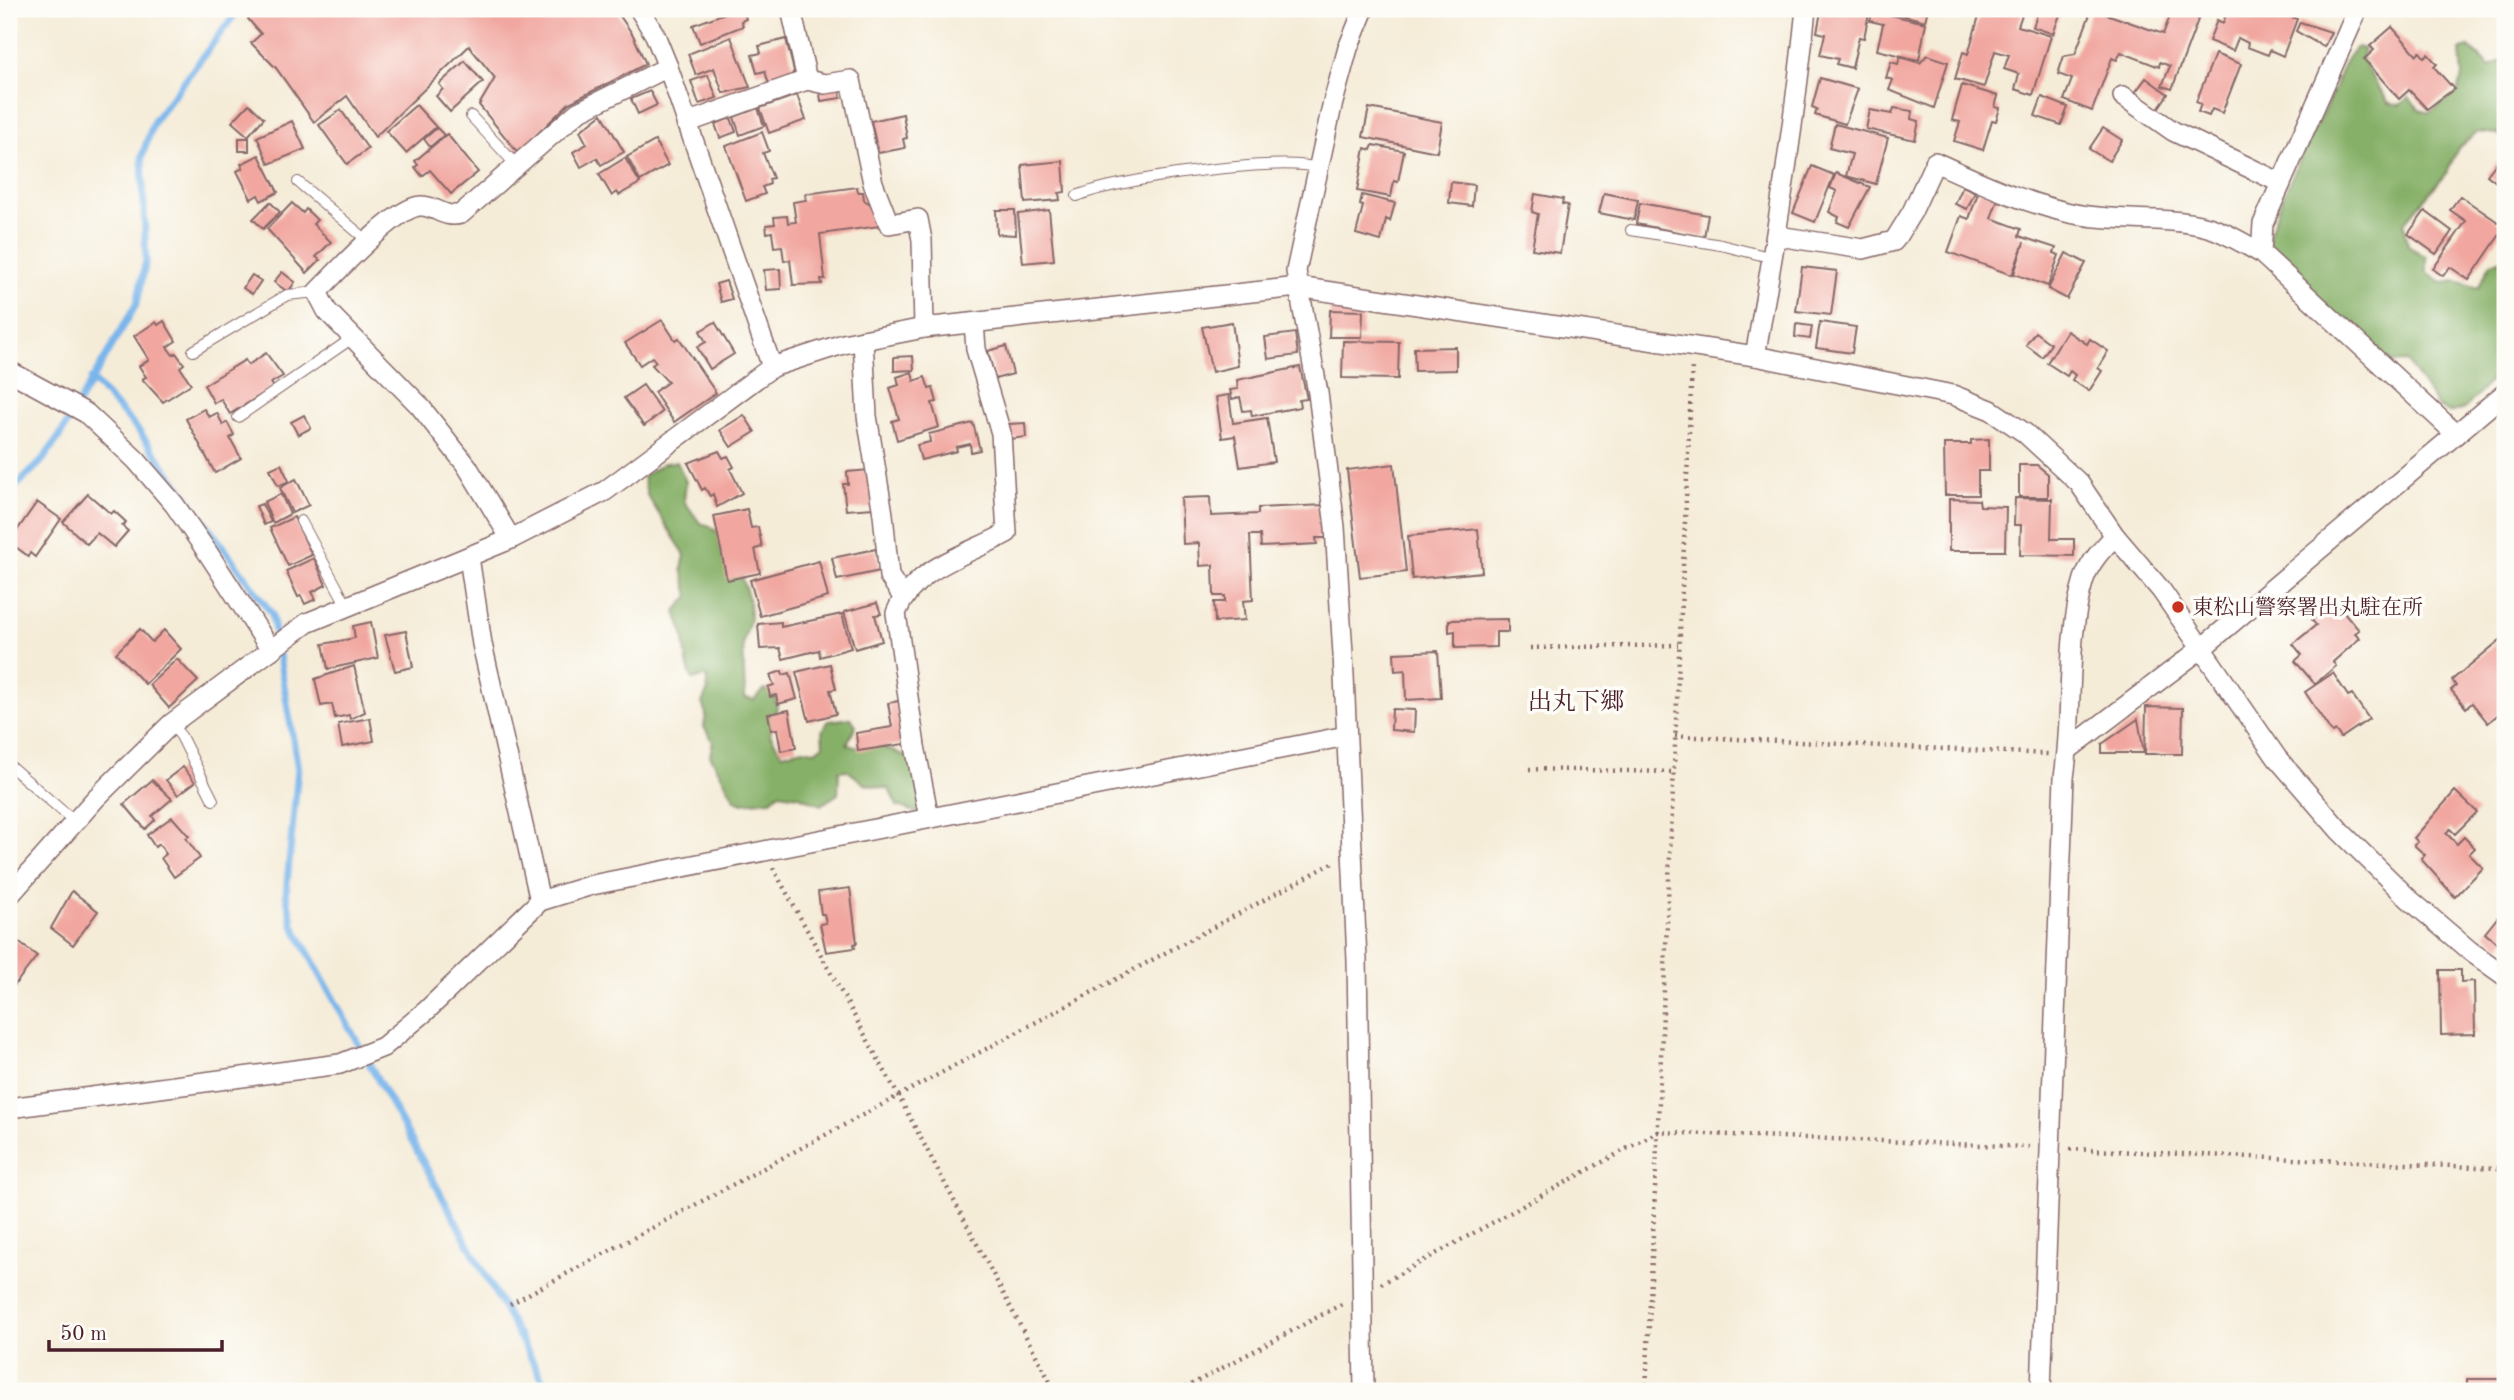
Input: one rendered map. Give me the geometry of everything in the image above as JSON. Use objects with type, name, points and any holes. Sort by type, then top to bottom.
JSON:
[{"type":"street","points":[[639,9],[655,35],[668,66],[772,366]]},
{"type":"street","points":[[791,9],[807,80]]},
{"type":"street","points":[[1364,9],[1348,48],[1316,168],[1296,271],[1318,393],[1335,527],[1357,960],[1364,1391]]},
{"type":"street","points":[[1755,356],[1778,236],[1795,118],[1806,9]]},
{"type":"street","points":[[2261,253],[2263,224],[2358,9]]},
{"type":"street","points":[[511,539],[467,466],[419,405],[351,339],[327,311],[317,292],[368,241],[406,210],[421,205],[451,217],[461,214],[578,112],[668,66]]},
{"type":"street","points":[[686,123],[807,80],[825,84],[851,80],[873,183],[889,224],[918,219],[922,240],[924,328]]},
{"type":"street","points":[[2123,96],[2173,131],[2281,183]]},
{"type":"street","points":[[1778,236],[1863,249],[1894,241],[1912,212],[1935,162],[2015,198],[2071,213],[2175,221],[2210,227],[2261,253],[2456,434]]},
{"type":"street","points":[[9,896],[75,822],[171,724],[307,623],[346,604],[511,539],[604,491],[772,366],[863,340],[924,328],[1298,287],[1755,356],[1953,396],[1991,410],[2025,433],[2079,483],[2115,536],[2161,590],[2277,758],[2340,831],[2409,899],[2470,951],[2505,976]]},
{"type":"street","points":[[929,818],[915,746],[896,613],[903,597],[929,571],[1007,533],[1001,433],[976,349],[974,323]]},
{"type":"street","points":[[863,340],[867,416],[883,514],[889,576],[903,597]]},
{"type":"street","points":[[9,371],[86,413],[136,460],[174,504],[271,650]]},
{"type":"street","points":[[2068,752],[2202,648],[2505,394]]},
{"type":"street","points":[[2041,1391],[2064,778],[2076,625],[2084,579],[2098,552],[2115,536]]},
{"type":"street","points":[[469,557],[482,643],[540,901]]},
{"type":"street","points":[[9,1108],[340,1064],[383,1047],[426,1011],[540,901],[592,885],[1346,736]]},
{"type":"lane","points":[[471,116],[516,165]]},
{"type":"lane","points":[[1077,196],[1123,184],[1191,174],[1291,163],[1316,168]]},
{"type":"lane","points":[[298,182],[368,241]]},
{"type":"lane","points":[[1631,230],[1721,244],[1773,258]]},
{"type":"lane","points":[[193,351],[287,295],[317,292]]},
{"type":"lane","points":[[238,417],[351,339]]},
{"type":"lane","points":[[301,521],[346,604]]},
{"type":"lane","points":[[171,724],[181,736],[213,800]]},
{"type":"lane","points":[[9,765],[75,822]]},
{"type":"path","points":[[1646,1391],[1690,382],[1692,363],[1698,348]]},
{"type":"path","points":[[1530,648],[1678,645]]},
{"type":"path","points":[[1675,736],[2068,752]]},
{"type":"path","points":[[1529,769],[1673,772]]},
{"type":"path","points":[[763,851],[900,1097],[1055,1391]]},
{"type":"path","points":[[510,1304],[1352,853]]},
{"type":"path","points":[[1179,1391],[1657,1132],[2498,1168]]},
{"type":"green space","points":[[2357,47],[2364,49],[2361,59],[2389,103],[2400,105],[2409,97],[2420,110],[2429,113],[2458,93],[2462,76],[2460,50],[2469,47],[2490,67],[2505,59],[2505,140],[2497,134],[2477,132],[2458,148],[2447,172],[2404,223],[2408,246],[2427,257],[2427,273],[2442,283],[2457,281],[2478,288],[2491,263],[2505,258],[2505,365],[2465,408],[2449,413],[2438,407],[2407,362],[2385,363],[2266,248],[2287,189],[2345,62]]},
{"type":"green space","points":[[677,462],[686,482],[684,501],[700,523],[710,526],[731,544],[749,600],[750,620],[743,643],[745,698],[754,700],[764,690],[773,691],[777,707],[770,734],[782,754],[803,749],[815,751],[823,745],[822,730],[829,721],[851,718],[856,725],[847,744],[854,747],[877,745],[913,759],[923,815],[897,806],[889,789],[865,784],[847,770],[839,771],[838,794],[821,805],[799,796],[779,793],[771,800],[742,803],[735,800],[710,755],[713,742],[704,727],[706,714],[702,703],[708,690],[706,676],[693,680],[687,663],[682,630],[675,612],[689,596],[682,569],[685,555],[647,495],[643,477],[664,463]]},
{"type":"building","points":[[256,9],[615,9],[633,35],[646,64],[569,103],[518,153],[479,105],[495,78],[469,46],[375,137],[347,96],[314,122],[276,68],[251,43],[261,34],[248,19]]},
{"type":"building","points":[[736,9],[743,9],[746,19],[741,21],[743,26],[700,43],[693,25]]},
{"type":"building","points":[[1832,9],[1869,13],[1864,38],[1859,37],[1852,68],[1836,64],[1838,59],[1820,55],[1825,34],[1817,32],[1821,12],[1831,14]]},
{"type":"building","points":[[1903,9],[1928,9],[1925,21],[1902,15]]},
{"type":"building","points":[[1981,9],[2024,9],[2018,26],[2051,36],[2033,95],[2015,89],[2019,74],[2004,69],[2009,55],[1995,51],[1984,87],[1955,79],[1963,52],[1968,54]]},
{"type":"building","points":[[2039,9],[2062,9],[2053,34],[2033,27]]},
{"type":"building","points":[[2092,9],[2163,34],[2171,14],[2178,17],[2181,9],[2202,9],[2172,89],[2162,86],[2170,66],[2160,62],[2159,67],[2121,52],[2117,60],[2112,58],[2092,111],[2064,100],[2072,79],[2058,74],[2064,56],[2075,54]]},
{"type":"building","points":[[2228,9],[2271,9],[2297,19],[2283,56],[2270,50],[2268,55],[2247,47],[2248,43],[2238,38],[2233,51],[2209,41],[2217,20],[2223,23]]},
{"type":"building","points":[[1873,11],[1926,23],[1919,60],[1877,50],[1883,24],[1870,21]]},
{"type":"building","points":[[2300,22],[2331,32],[2324,47],[2296,31]]},
{"type":"building","points":[[2392,27],[2417,55],[2420,52],[2424,57],[2428,54],[2437,64],[2434,67],[2454,89],[2427,109],[2409,90],[2399,99],[2364,59],[2374,50],[2370,46]]},
{"type":"building","points":[[731,37],[750,87],[723,93],[714,68],[696,75],[688,54]]},
{"type":"building","points":[[786,39],[794,71],[789,80],[769,85],[765,71],[757,73],[752,55],[761,53],[759,46]]},
{"type":"building","points":[[2215,54],[2241,64],[2222,113],[2212,109],[2209,116],[2198,112],[2201,104],[2196,102]]},
{"type":"building","points":[[1927,55],[1948,62],[1934,108],[1889,90],[1893,80],[1886,78],[1891,62],[1898,64],[1900,57],[1920,63]]},
{"type":"building","points":[[465,61],[483,82],[450,112],[436,96],[443,89],[439,84]]},
{"type":"building","points":[[708,75],[717,98],[699,104],[691,81]]},
{"type":"building","points":[[1820,78],[1858,89],[1845,124],[1815,115],[1817,109],[1812,107]]},
{"type":"building","points":[[2146,78],[2168,94],[2157,110],[2134,94]]},
{"type":"building","points":[[839,85],[841,98],[821,101],[819,88]]},
{"type":"building","points":[[1962,85],[1998,96],[1995,107],[2000,108],[1996,121],[1992,120],[1983,150],[1954,141],[1960,122],[1952,120]]},
{"type":"building","points":[[650,91],[657,105],[638,114],[631,99]]},
{"type":"building","points":[[797,95],[806,120],[769,133],[760,108]]},
{"type":"building","points":[[2042,97],[2068,107],[2061,125],[2035,116]]},
{"type":"building","points":[[249,104],[264,118],[248,136],[232,122]]},
{"type":"building","points":[[416,105],[436,127],[406,153],[386,131]]},
{"type":"building","points":[[758,108],[764,126],[740,135],[734,117]]},
{"type":"building","points":[[1369,108],[1442,122],[1437,152],[1363,137]]},
{"type":"building","points":[[1894,108],[1912,111],[1911,119],[1919,121],[1915,140],[1866,129],[1870,110],[1892,114]]},
{"type":"building","points":[[341,110],[368,149],[347,164],[319,125]]},
{"type":"building","points":[[602,114],[624,152],[601,165],[597,158],[581,167],[573,152],[587,144],[580,131]]},
{"type":"building","points":[[903,114],[907,138],[903,139],[905,148],[878,153],[871,121]]},
{"type":"building","points":[[731,118],[736,132],[720,138],[715,124]]},
{"type":"building","points":[[292,121],[305,149],[269,164],[257,137]]},
{"type":"building","points":[[1835,124],[1888,138],[1876,184],[1846,176],[1852,154],[1829,148]]},
{"type":"building","points":[[437,128],[444,135],[430,147],[424,139]]},
{"type":"building","points":[[2103,128],[2122,140],[2109,161],[2089,149]]},
{"type":"building","points":[[762,132],[769,151],[763,153],[773,178],[769,179],[770,184],[762,187],[765,194],[746,201],[726,146]]},
{"type":"building","points":[[447,134],[478,172],[451,194],[430,170],[422,176],[415,167],[418,165],[415,161]]},
{"type":"building","points":[[239,138],[249,138],[249,151],[239,151]]},
{"type":"building","points":[[655,141],[668,165],[640,181],[627,157]]},
{"type":"building","points":[[1373,145],[1404,151],[1398,182],[1394,181],[1391,197],[1357,191],[1365,148],[1371,150]]},
{"type":"building","points":[[2505,152],[2505,189],[2487,175]]},
{"type":"building","points":[[259,155],[278,192],[261,201],[258,195],[251,199],[237,171],[243,168],[241,164]]},
{"type":"building","points":[[625,158],[640,183],[612,196],[599,174]]},
{"type":"building","points":[[1063,161],[1065,192],[1059,193],[1060,200],[1025,203],[1022,165]]},
{"type":"building","points":[[1812,166],[1834,175],[1815,222],[1793,213]]},
{"type":"building","points":[[1836,173],[1870,187],[1849,227],[1837,222],[1839,217],[1829,212],[1837,191],[1830,188]]},
{"type":"building","points":[[1451,182],[1474,185],[1472,206],[1449,203]]},
{"type":"building","points":[[1963,186],[1975,192],[1967,209],[1955,204]]},
{"type":"building","points":[[857,187],[858,192],[863,192],[864,200],[877,208],[880,226],[820,234],[825,279],[821,279],[822,284],[793,285],[790,260],[784,261],[782,246],[774,247],[772,232],[767,233],[766,225],[775,224],[774,217],[787,216],[788,223],[796,222],[793,202],[806,200],[805,194]]},
{"type":"building","points":[[1979,190],[1999,197],[1991,218],[2021,229],[2019,236],[2056,248],[2054,253],[2059,255],[2048,286],[2014,274],[2024,242],[2012,275],[1948,252],[1961,216],[1969,219]]},
{"type":"building","points":[[1604,193],[1638,200],[1634,220],[1599,213]]},
{"type":"building","points":[[1535,194],[1563,199],[1562,204],[1568,205],[1560,253],[1532,249],[1538,214],[1532,212]]},
{"type":"building","points":[[1362,195],[1395,203],[1390,221],[1386,219],[1381,241],[1356,234],[1363,206],[1360,205]]},
{"type":"building","points":[[2460,196],[2505,227],[2469,280],[2450,267],[2443,276],[2433,269],[2466,221],[2450,210]]},
{"type":"building","points":[[270,202],[280,212],[263,229],[253,219]]},
{"type":"building","points":[[292,203],[303,213],[306,209],[317,220],[313,224],[331,242],[316,257],[320,260],[307,273],[267,229]]},
{"type":"building","points":[[1640,203],[1708,215],[1704,237],[1636,224]]},
{"type":"building","points":[[996,210],[1015,210],[1016,235],[997,234]]},
{"type":"building","points":[[1049,210],[1054,260],[1023,263],[1018,214]]},
{"type":"building","points":[[2425,211],[2452,231],[2436,254],[2408,234]]},
{"type":"building","points":[[2066,253],[2086,263],[2067,299],[2048,289]]},
{"type":"building","points":[[1802,267],[1837,271],[1831,315],[1796,311]]},
{"type":"building","points":[[780,269],[781,289],[766,290],[764,270]]},
{"type":"building","points":[[282,272],[295,282],[288,292],[274,282]]},
{"type":"building","points":[[252,275],[261,281],[252,294],[243,288]]},
{"type":"building","points":[[726,281],[732,299],[721,302],[716,284]]},
{"type":"building","points":[[1330,310],[1363,311],[1362,337],[1329,337]]},
{"type":"building","points":[[662,320],[675,340],[679,338],[716,393],[674,422],[654,392],[668,382],[652,365],[656,362],[652,357],[640,365],[625,343]]},
{"type":"building","points":[[164,321],[176,341],[167,347],[173,355],[176,353],[184,364],[180,367],[191,384],[163,402],[142,379],[146,377],[139,366],[149,360],[134,336],[156,322],[158,325]]},
{"type":"building","points":[[715,322],[734,354],[710,369],[697,347],[706,342],[700,331]]},
{"type":"building","points":[[1232,322],[1238,366],[1212,372],[1202,327]]},
{"type":"building","points":[[1820,322],[1856,327],[1852,353],[1816,348]]},
{"type":"building","points":[[1796,324],[1812,326],[1810,339],[1795,337]]},
{"type":"building","points":[[2067,331],[2087,344],[2090,339],[2108,351],[2098,368],[2102,371],[2089,391],[2072,380],[2075,375],[2070,371],[2067,376],[2047,363]]},
{"type":"building","points":[[2035,332],[2051,344],[2042,357],[2026,345]]},
{"type":"building","points":[[1295,333],[1298,355],[1268,359],[1265,337]]},
{"type":"building","points":[[1343,341],[1399,342],[1398,379],[1342,378]]},
{"type":"building","points":[[1006,346],[1013,374],[995,379],[988,351]]},
{"type":"building","points":[[1456,347],[1456,370],[1415,371],[1414,348]]},
{"type":"building","points":[[266,353],[283,376],[271,383],[274,387],[230,414],[221,399],[214,403],[204,385],[245,360],[248,365]]},
{"type":"building","points":[[913,356],[914,370],[894,371],[894,357]]},
{"type":"building","points":[[1300,367],[1307,399],[1299,400],[1300,407],[1252,416],[1251,410],[1243,411],[1240,397],[1232,399],[1230,390],[1238,389],[1237,380]]},
{"type":"building","points":[[912,372],[914,381],[925,377],[929,389],[933,388],[937,402],[932,403],[939,427],[897,440],[892,421],[899,419],[890,388],[899,385],[897,377]]},
{"type":"building","points":[[643,385],[662,412],[644,426],[624,398]]},
{"type":"building","points":[[1229,395],[1233,423],[1267,418],[1274,462],[1240,467],[1235,436],[1222,438],[1216,397]]},
{"type":"building","points":[[204,409],[209,417],[217,413],[223,425],[227,422],[234,435],[230,438],[241,458],[215,473],[186,419]]},
{"type":"building","points":[[304,415],[311,428],[298,435],[291,422]]},
{"type":"building","points":[[744,415],[755,432],[731,447],[720,430]]},
{"type":"building","points":[[973,423],[980,450],[971,452],[970,444],[956,447],[957,451],[921,460],[917,445],[930,442],[929,434]]},
{"type":"building","points":[[1025,423],[1026,437],[1011,439],[1009,424]]},
{"type":"building","points":[[1989,439],[1989,471],[1978,471],[1978,495],[1945,495],[1944,444],[1971,444],[1971,440]]},
{"type":"building","points":[[719,451],[723,458],[728,456],[734,467],[730,469],[742,493],[717,507],[713,494],[710,496],[705,488],[702,490],[688,463]]},
{"type":"building","points":[[281,464],[289,481],[278,486],[270,469]]},
{"type":"building","points":[[1394,464],[1406,572],[1360,577],[1347,470]]},
{"type":"building","points":[[2019,465],[2037,465],[2048,474],[2048,497],[2019,497]]},
{"type":"building","points":[[870,470],[874,508],[846,510],[843,484],[848,484],[847,472]]},
{"type":"building","points":[[296,479],[309,505],[292,513],[280,488]]},
{"type":"building","points":[[88,494],[111,514],[114,511],[126,522],[122,526],[128,531],[114,547],[97,533],[87,544],[63,522]]},
{"type":"building","points":[[281,494],[290,514],[273,523],[264,502]]},
{"type":"building","points":[[1210,497],[1211,516],[1258,514],[1258,508],[1326,505],[1327,538],[1316,538],[1317,544],[1261,547],[1260,535],[1250,535],[1253,600],[1243,601],[1245,620],[1215,622],[1214,602],[1225,602],[1225,596],[1214,596],[1213,565],[1200,566],[1199,543],[1183,544],[1181,498]]},
{"type":"building","points":[[2015,498],[2052,499],[2051,539],[2074,539],[2074,556],[2020,555],[2021,525],[2014,525]]},
{"type":"building","points":[[1949,499],[1979,500],[1980,506],[2006,507],[2005,551],[1949,551]]},
{"type":"building","points":[[37,502],[61,519],[35,557],[30,553],[28,556],[9,542]]},
{"type":"building","points":[[262,504],[271,522],[264,525],[256,506]]},
{"type":"building","points":[[747,509],[751,528],[758,527],[762,547],[755,549],[760,573],[727,580],[714,516]]},
{"type":"building","points":[[294,517],[312,555],[288,566],[270,528]]},
{"type":"building","points":[[1478,529],[1482,572],[1412,579],[1408,536]]},
{"type":"building","points":[[876,549],[880,571],[837,580],[832,558]]},
{"type":"building","points":[[314,558],[326,585],[312,592],[316,599],[305,604],[301,596],[298,597],[286,571]]},
{"type":"building","points":[[819,561],[828,597],[760,616],[750,580]]},
{"type":"building","points":[[877,603],[881,614],[875,615],[882,641],[855,649],[844,612]]},
{"type":"building","points":[[2338,605],[2359,630],[2355,633],[2360,638],[2333,662],[2336,666],[2315,684],[2295,661],[2302,655],[2293,644],[2316,625],[2312,620],[2325,609],[2328,613]]},
{"type":"building","points":[[842,614],[851,648],[820,657],[819,650],[783,659],[780,648],[760,649],[758,624],[781,622],[781,627]]},
{"type":"building","points":[[1508,619],[1508,632],[1496,632],[1496,647],[1455,648],[1455,631],[1449,632],[1449,620]]},
{"type":"building","points":[[371,622],[378,658],[328,669],[323,644],[355,638],[353,626]]},
{"type":"building","points":[[140,629],[152,642],[164,630],[181,649],[145,684],[116,653]]},
{"type":"building","points":[[406,631],[413,667],[395,671],[385,635]]},
{"type":"building","points":[[2505,636],[2505,718],[2501,712],[2488,723],[2472,703],[2466,708],[2451,690],[2456,686],[2452,680]]},
{"type":"building","points":[[1438,651],[1441,698],[1406,700],[1405,670],[1395,671],[1394,653]]},
{"type":"building","points":[[177,659],[198,681],[169,708],[149,685]]},
{"type":"building","points":[[830,664],[836,689],[830,690],[836,714],[809,721],[796,672]]},
{"type":"building","points":[[354,666],[365,712],[350,719],[349,715],[335,718],[332,704],[321,706],[315,679]]},
{"type":"building","points":[[782,671],[783,675],[790,673],[797,699],[778,704],[776,695],[770,697],[768,687],[774,685],[770,675]]},
{"type":"building","points":[[2333,673],[2348,696],[2352,694],[2369,719],[2341,738],[2336,731],[2332,733],[2305,692]]},
{"type":"building","points":[[904,700],[911,743],[858,751],[856,733],[892,727],[888,703]]},
{"type":"building","points":[[2146,707],[2183,708],[2182,754],[2145,754]]},
{"type":"building","points":[[1392,709],[1415,710],[1414,732],[1391,730]]},
{"type":"building","points":[[789,710],[796,748],[781,751],[777,729],[771,730],[768,714]]},
{"type":"building","points":[[370,718],[374,741],[342,747],[338,724]]},
{"type":"building","points":[[2138,719],[2144,753],[2102,753],[2102,744]]},
{"type":"building","points":[[183,767],[195,782],[178,795],[166,780]]},
{"type":"building","points":[[152,780],[172,799],[152,816],[155,820],[145,829],[124,804]]},
{"type":"building","points":[[2455,791],[2477,812],[2455,834],[2450,829],[2446,833],[2457,844],[2464,837],[2475,848],[2469,854],[2483,868],[2455,897],[2421,859],[2425,855],[2414,845],[2418,842],[2414,838]]},
{"type":"building","points":[[172,817],[189,836],[186,838],[200,858],[174,877],[161,858],[166,854],[159,844],[155,847],[147,835]]},
{"type":"building","points":[[850,888],[857,943],[854,944],[855,948],[826,952],[820,924],[826,923],[824,914],[821,914],[818,892]]},
{"type":"building","points":[[72,891],[98,911],[73,945],[51,928]]},
{"type":"building","points":[[2505,908],[2505,940],[2500,946],[2485,933]]},
{"type":"building","points":[[12,937],[37,956],[10,991],[9,941]]},
{"type":"building","points":[[2440,970],[2461,970],[2461,982],[2474,981],[2475,1034],[2441,1035]]},
{"type":"building","points":[[2467,1379],[2505,1379],[2505,1391],[2467,1391]]},
{"type":"waterway","points":[[9,493],[42,461],[59,437],[137,303],[146,260],[142,156],[154,121],[239,9]]},
{"type":"waterway","points":[[91,379],[138,430],[272,614],[298,769],[286,894],[293,925],[549,1391]]},
{"type":"place","name":"東松山警察署出丸駐在所","points":[[2178,607]]},
{"type":"district","name":"出丸下郷","points":[[1576,701]]}]
